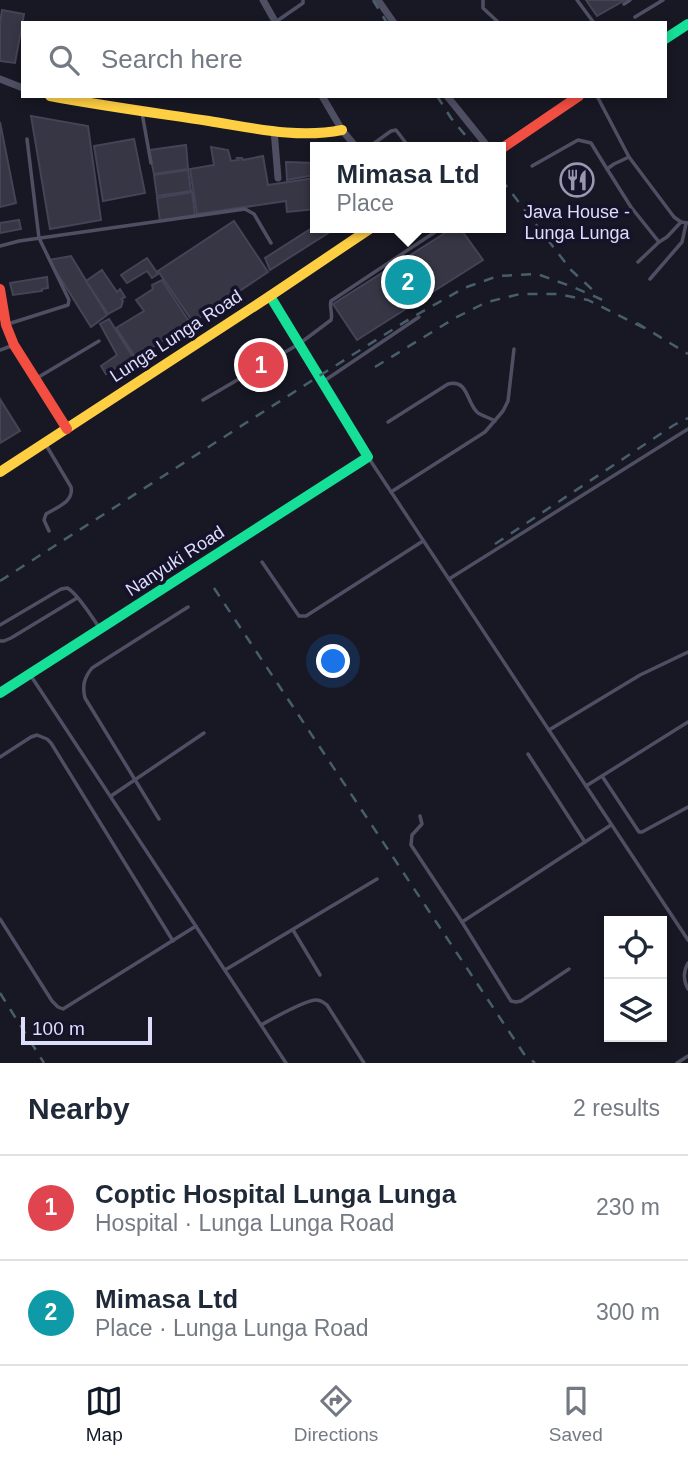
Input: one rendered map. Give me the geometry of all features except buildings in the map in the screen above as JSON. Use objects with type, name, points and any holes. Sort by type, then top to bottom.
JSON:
[{"type":"street","points":[[263,0],[275,21]]},
{"type":"street","points":[[377,0],[393,21]]},
{"type":"street","points":[[667,38],[687,28]]},
{"type":"street","points":[[0,79],[21,87]]},
{"type":"street","points":[[62,98],[274,130],[326,133],[342,130]]},
{"type":"street","points":[[323,98],[352,142]]},
{"type":"street","points":[[449,98],[484,142]]},
{"type":"street","points":[[506,146],[576,98]]},
{"type":"street","points":[[274,130],[278,178]]},
{"type":"street","name":"Lunga Lunga Road","points":[[0,472],[364,233]]},
{"type":"street","points":[[0,289],[6,325],[14,345],[67,429]]},
{"type":"street","points":[[270,296],[368,457]]},
{"type":"street","name":"Nanyuki Road","points":[[0,694],[368,457]]},
{"type":"lane","points":[[279,21],[303,4],[303,0]]},
{"type":"lane","points":[[483,0],[483,8],[497,21]]},
{"type":"lane","points":[[577,0],[593,21]]},
{"type":"lane","points":[[624,4],[630,0]]},
{"type":"lane","points":[[635,17],[663,0]]},
{"type":"lane","points":[[598,98],[629,157],[674,217],[685,223]]},
{"type":"lane","points":[[142,111],[150,163]]},
{"type":"lane","points":[[376,142],[397,130],[405,142]]},
{"type":"lane","points":[[6,325],[68,305],[69,300],[39,239],[27,139]]},
{"type":"lane","points":[[532,166],[578,140],[591,143],[631,207],[659,242]]},
{"type":"lane","points":[[607,169],[629,157]]},
{"type":"lane","points":[[0,246],[245,209],[254,214],[271,243]]},
{"type":"lane","points":[[638,262],[685,223]]},
{"type":"lane","points":[[650,279],[682,242],[685,223]]},
{"type":"lane","points":[[203,400],[299,344],[331,320],[331,300],[433,233]]},
{"type":"lane","points":[[322,382],[419,317]]},
{"type":"lane","points":[[35,379],[99,341]]},
{"type":"lane","points":[[0,350],[14,345]]},
{"type":"lane","points":[[391,492],[485,432],[495,421],[508,401],[514,349]]},
{"type":"lane","points":[[388,422],[455,382],[461,385],[478,413],[495,421]]},
{"type":"lane","points":[[449,579],[688,429]]},
{"type":"lane","points":[[45,444],[72,492],[71,497],[46,514],[44,520],[49,531]]},
{"type":"lane","points":[[368,457],[688,940]]},
{"type":"lane","points":[[262,562],[299,616],[306,616],[423,541]]},
{"type":"lane","points":[[0,625],[66,588],[100,629]]},
{"type":"lane","points":[[0,641],[11,638],[77,598]]},
{"type":"lane","points":[[159,819],[85,698],[82,688],[92,668],[188,607]]},
{"type":"lane","points":[[550,730],[640,675],[688,652]]},
{"type":"lane","points":[[30,674],[286,1063]]},
{"type":"lane","points":[[586,786],[688,722]]},
{"type":"lane","points":[[111,796],[204,733]]},
{"type":"lane","points":[[0,757],[37,735],[51,743],[173,941]]},
{"type":"lane","points":[[528,754],[585,842]]},
{"type":"lane","points":[[602,776],[639,832],[688,807]]},
{"type":"lane","points":[[420,816],[422,824],[412,835],[411,845],[511,1001],[521,1001],[569,969]]},
{"type":"lane","points":[[462,922],[611,825]]},
{"type":"lane","points":[[225,970],[377,879]]},
{"type":"lane","points":[[0,919],[52,1001],[63,1009],[196,926]]},
{"type":"lane","points":[[293,930],[320,975]]},
{"type":"lane","points":[[688,963],[684,980],[688,989]]},
{"type":"lane","points":[[261,1025],[306,1003],[321,1001],[327,1005],[364,1063]]},
{"type":"lane","points":[[677,1063],[688,1056]]},
{"type":"railway","points":[[373,0],[386,21]]},
{"type":"railway","points":[[438,98],[471,142]]},
{"type":"railway","points":[[506,186],[571,270],[595,292]]},
{"type":"railway","points":[[0,581],[319,376],[464,288],[498,276],[537,274],[605,301]]},
{"type":"railway","points":[[375,367],[455,318],[487,302],[520,294],[558,294],[588,300],[644,328]]},
{"type":"railway","points":[[637,323],[688,354]]},
{"type":"railway","points":[[495,544],[688,418]]},
{"type":"railway","points":[[214,588],[524,1054],[535,1063]]},
{"type":"railway","points":[[0,993],[44,1063]]},
{"type":"traffic: fast","points":[[667,38],[688,24]]},
{"type":"traffic: fast","points":[[0,693],[368,457],[270,296]]},
{"type":"traffic: slow","points":[[62,98],[276,132],[342,130]]},
{"type":"traffic: slow","points":[[0,472],[364,233]]},
{"type":"traffic: jam","points":[[506,146],[576,98]]},
{"type":"traffic: jam","points":[[0,289],[6,325],[14,345],[67,429]]},
{"type":"place","name":"Java House - Lunga Lunga","points":[[577,180]]},
{"type":"place","name":"Mimasa Ltd","points":[[408,282]]},
{"type":"place","name":"Coptic Hospital Lunga Lunga","points":[[261,365]]}]
